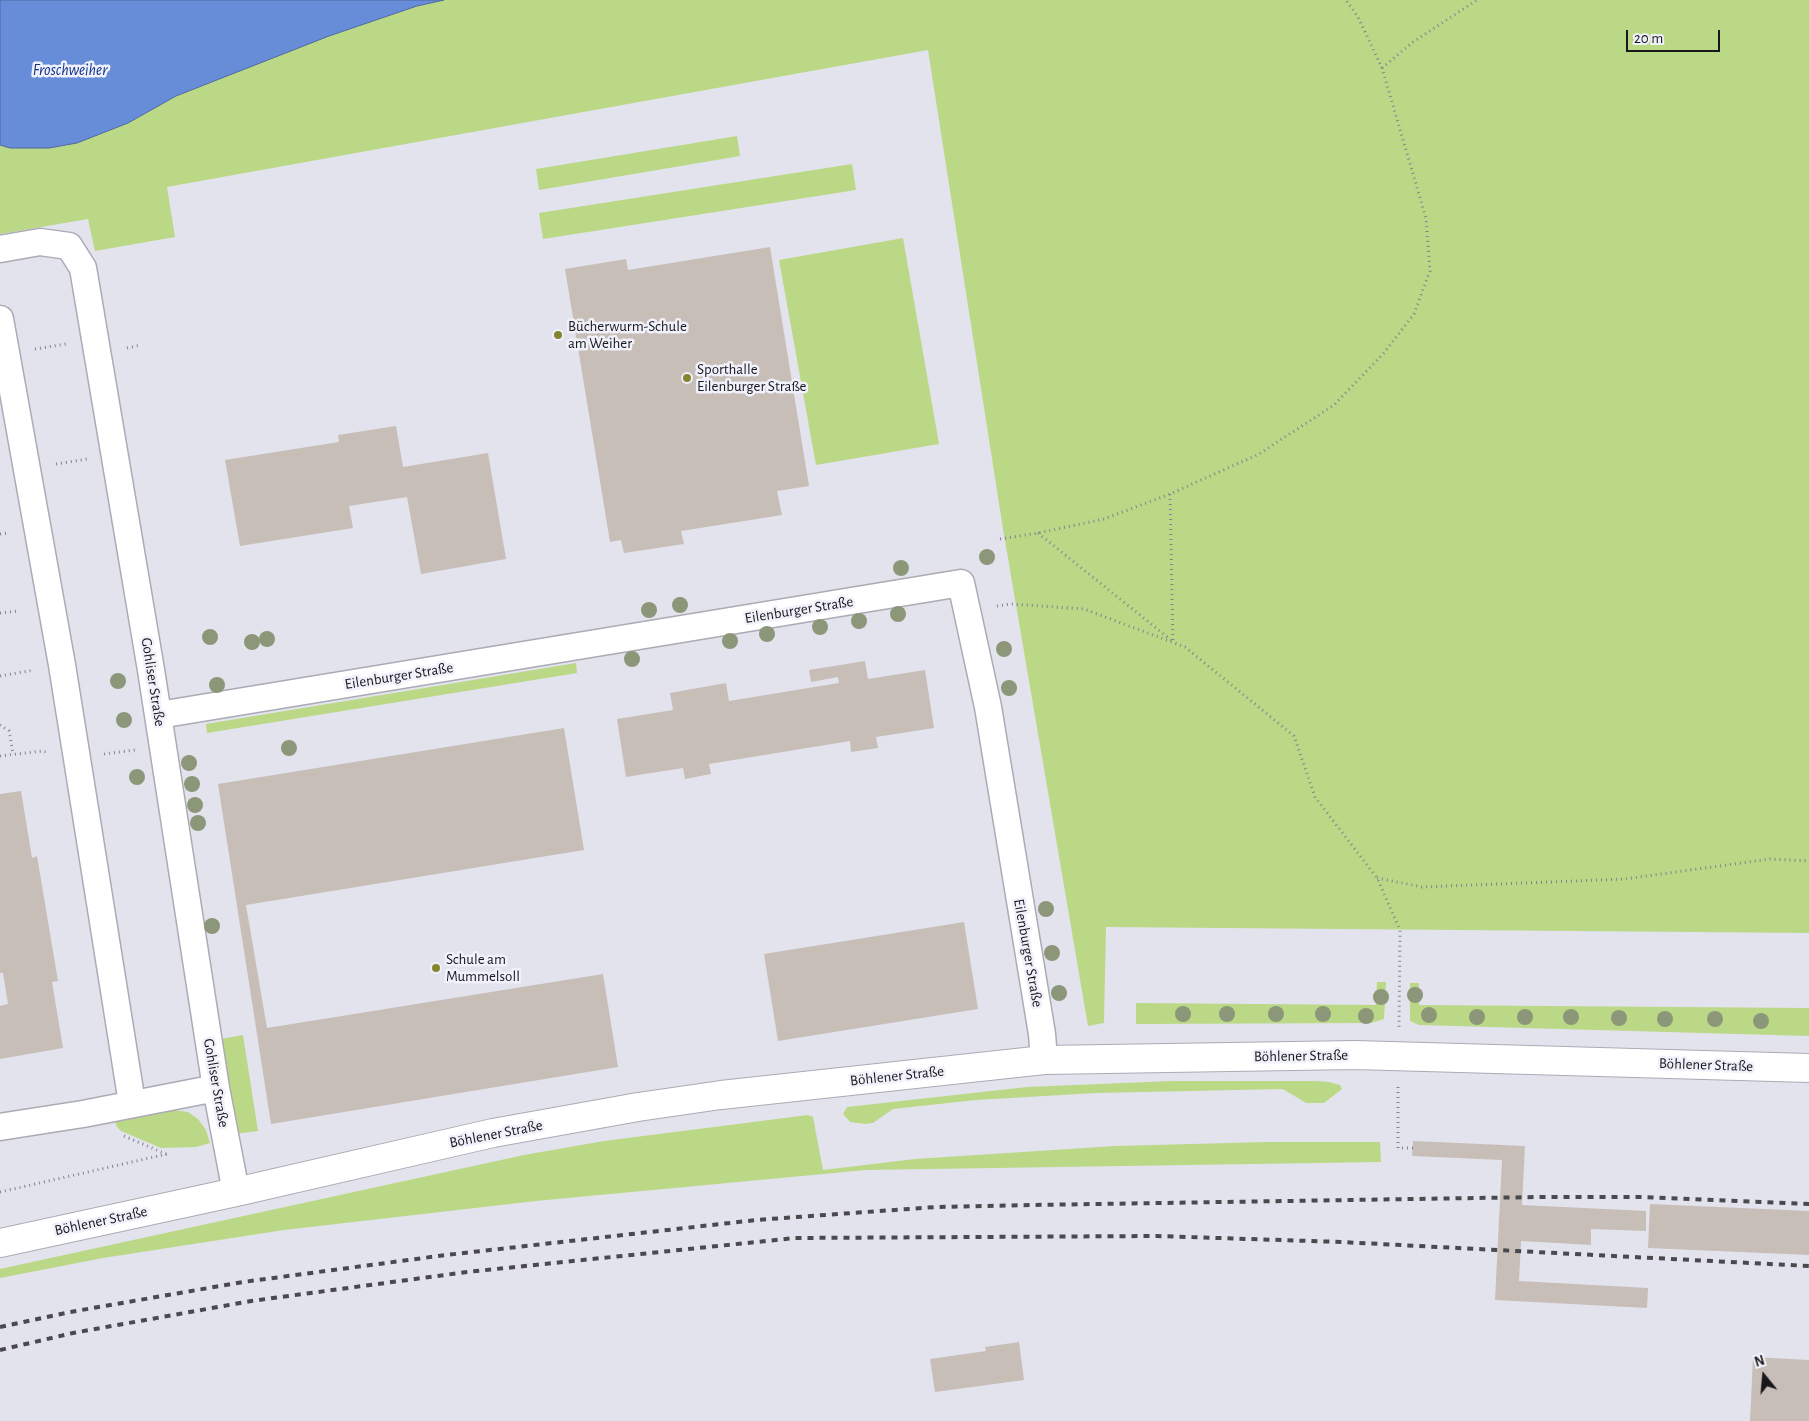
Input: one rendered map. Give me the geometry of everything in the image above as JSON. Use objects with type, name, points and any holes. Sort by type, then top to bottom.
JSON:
[{"type":"street","name":"Gohliser Straße","points":[[0,249],[40,242],[69,246],[82,268],[159,715],[216,1088],[236,1192]]},
{"type":"street","points":[[0,319],[77,757],[132,1103]]},
{"type":"street","name":"Eilenburger Straße","points":[[159,715],[961,583],[988,707],[1042,1034],[1044,1060]]},
{"type":"street","name":"Böhlener Straße","points":[[0,1243],[236,1192],[494,1133],[638,1107],[730,1094],[1044,1060],[1355,1055],[1809,1068]]},
{"type":"street","points":[[0,1127],[83,1114],[216,1088]]},
{"type":"path","points":[[1000,538],[1038,533],[1104,519],[1170,494],[1259,454],[1334,405],[1383,354],[1414,314],[1430,271],[1426,218],[1382,68],[1358,17],[1346,0]]},
{"type":"path","points":[[1382,68],[1413,42],[1477,0]]},
{"type":"path","points":[[6,354],[95,339]]},
{"type":"path","points":[[27,469],[115,454]]},
{"type":"path","points":[[1170,494],[1173,642]]},
{"type":"path","points":[[0,534],[7,533]]},
{"type":"path","points":[[1038,533],[1173,642]]},
{"type":"path","points":[[1010,604],[1084,609],[1186,648],[1294,736],[1315,797],[1378,878],[1400,930],[1399,1032]]},
{"type":"path","points":[[0,614],[19,611]]},
{"type":"path","points":[[0,726],[9,731],[14,753]]},
{"type":"path","points":[[0,756],[42,751],[77,757],[137,749]]},
{"type":"path","points":[[1378,878],[1422,888],[1625,879],[1770,860],[1809,861]]},
{"type":"path","points":[[1398,1079],[1398,1148],[1414,1148]]},
{"type":"path","points":[[0,1192],[167,1154]]},
{"type":"green space","points":[[444,0],[1809,0],[1809,933],[1106,927],[1104,1023],[1088,1026],[1003,529],[928,50],[167,187],[175,237],[95,251],[88,219],[0,234],[0,145],[10,148],[49,148],[77,143],[128,123],[176,96],[256,64],[329,36],[417,6]]},
{"type":"green space","points":[[737,136],[740,156],[539,190],[536,169]]},
{"type":"green space","points":[[852,164],[856,190],[543,239],[539,213]]},
{"type":"green space","points":[[903,238],[939,444],[816,465],[779,260]]},
{"type":"green space","points":[[576,663],[577,673],[207,733],[206,724]]},
{"type":"green space","points":[[1377,982],[1386,982],[1384,1019],[1371,1023],[1136,1024],[1136,1003],[1376,1005]]},
{"type":"green space","points":[[1410,983],[1419,983],[1419,1005],[1809,1008],[1809,1036],[1419,1025],[1410,1021]]},
{"type":"green space","points":[[243,1035],[258,1131],[235,1134],[221,1039]]},
{"type":"green space","points":[[1172,1081],[1317,1081],[1340,1085],[1342,1089],[1324,1103],[1306,1103],[1283,1089],[1096,1093],[976,1100],[893,1109],[873,1123],[865,1124],[850,1122],[843,1114],[847,1107],[1027,1087]]},
{"type":"green space","points":[[173,1110],[188,1112],[198,1119],[206,1130],[210,1143],[196,1147],[161,1148],[121,1131],[114,1119]]},
{"type":"green space","points":[[808,1115],[813,1117],[823,1170],[915,1159],[1115,1146],[1267,1142],[1380,1142],[1381,1162],[866,1170],[536,1201],[284,1230],[103,1258],[0,1278],[0,1269],[524,1155],[604,1141]]},
{"type":"water","name":"Froschweiher","points":[[0,0],[444,0],[417,6],[329,36],[176,96],[128,123],[77,143],[49,148],[10,148],[0,145]]},
{"type":"building","name":"Sporthalle Eilenburger Straße","points":[[770,247],[809,486],[777,491],[782,515],[681,531],[684,544],[624,553],[621,540],[610,542],[565,269],[626,259],[628,270]]},
{"type":"building","points":[[396,426],[403,467],[488,453],[506,559],[421,574],[407,497],[349,506],[353,528],[240,546],[225,460],[339,442],[338,435]]},
{"type":"building","points":[[865,661],[868,679],[925,670],[934,728],[876,737],[878,748],[851,752],[850,741],[709,764],[711,774],[685,779],[683,768],[626,777],[617,719],[673,710],[670,693],[726,683],[729,701],[839,683],[838,677],[811,682],[809,670]]},
{"type":"building","points":[[564,728],[584,850],[246,905],[267,1028],[603,974],[618,1067],[271,1124],[218,784]]},
{"type":"building","points":[[21,791],[32,858],[37,856],[58,981],[52,982],[63,1048],[0,1059],[0,1006],[8,1004],[3,973],[0,973],[0,794]]},
{"type":"building","points":[[964,922],[978,1009],[778,1041],[764,954]]},
{"type":"building","points":[[1413,1141],[1525,1146],[1522,1205],[1646,1211],[1646,1231],[1591,1229],[1591,1245],[1521,1241],[1519,1281],[1648,1288],[1647,1308],[1495,1300],[1502,1160],[1412,1156]]},
{"type":"building","points":[[1650,1204],[1809,1211],[1809,1255],[1648,1248]]},
{"type":"building","points":[[1019,1342],[1024,1380],[935,1392],[930,1359],[986,1351],[985,1347]]},
{"type":"building","points":[[1753,1357],[1809,1360],[1809,1421],[1750,1421]]},
{"type":"railway","points":[[0,1327],[70,1312],[243,1282],[446,1255],[756,1220],[936,1207],[1540,1197],[1644,1197],[1809,1204]]},
{"type":"railway","points":[[0,1350],[73,1333],[251,1301],[467,1272],[795,1238],[1157,1236],[1341,1242],[1809,1266]]},
{"type":"place","name":"Bücherwurm-Schule am Weiher","points":[[558,335]]},
{"type":"place","name":"Sporthalle Eilenburger Straße","points":[[687,378]]},
{"type":"place","name":"Schule am Mummelsoll","points":[[436,968]]}]
